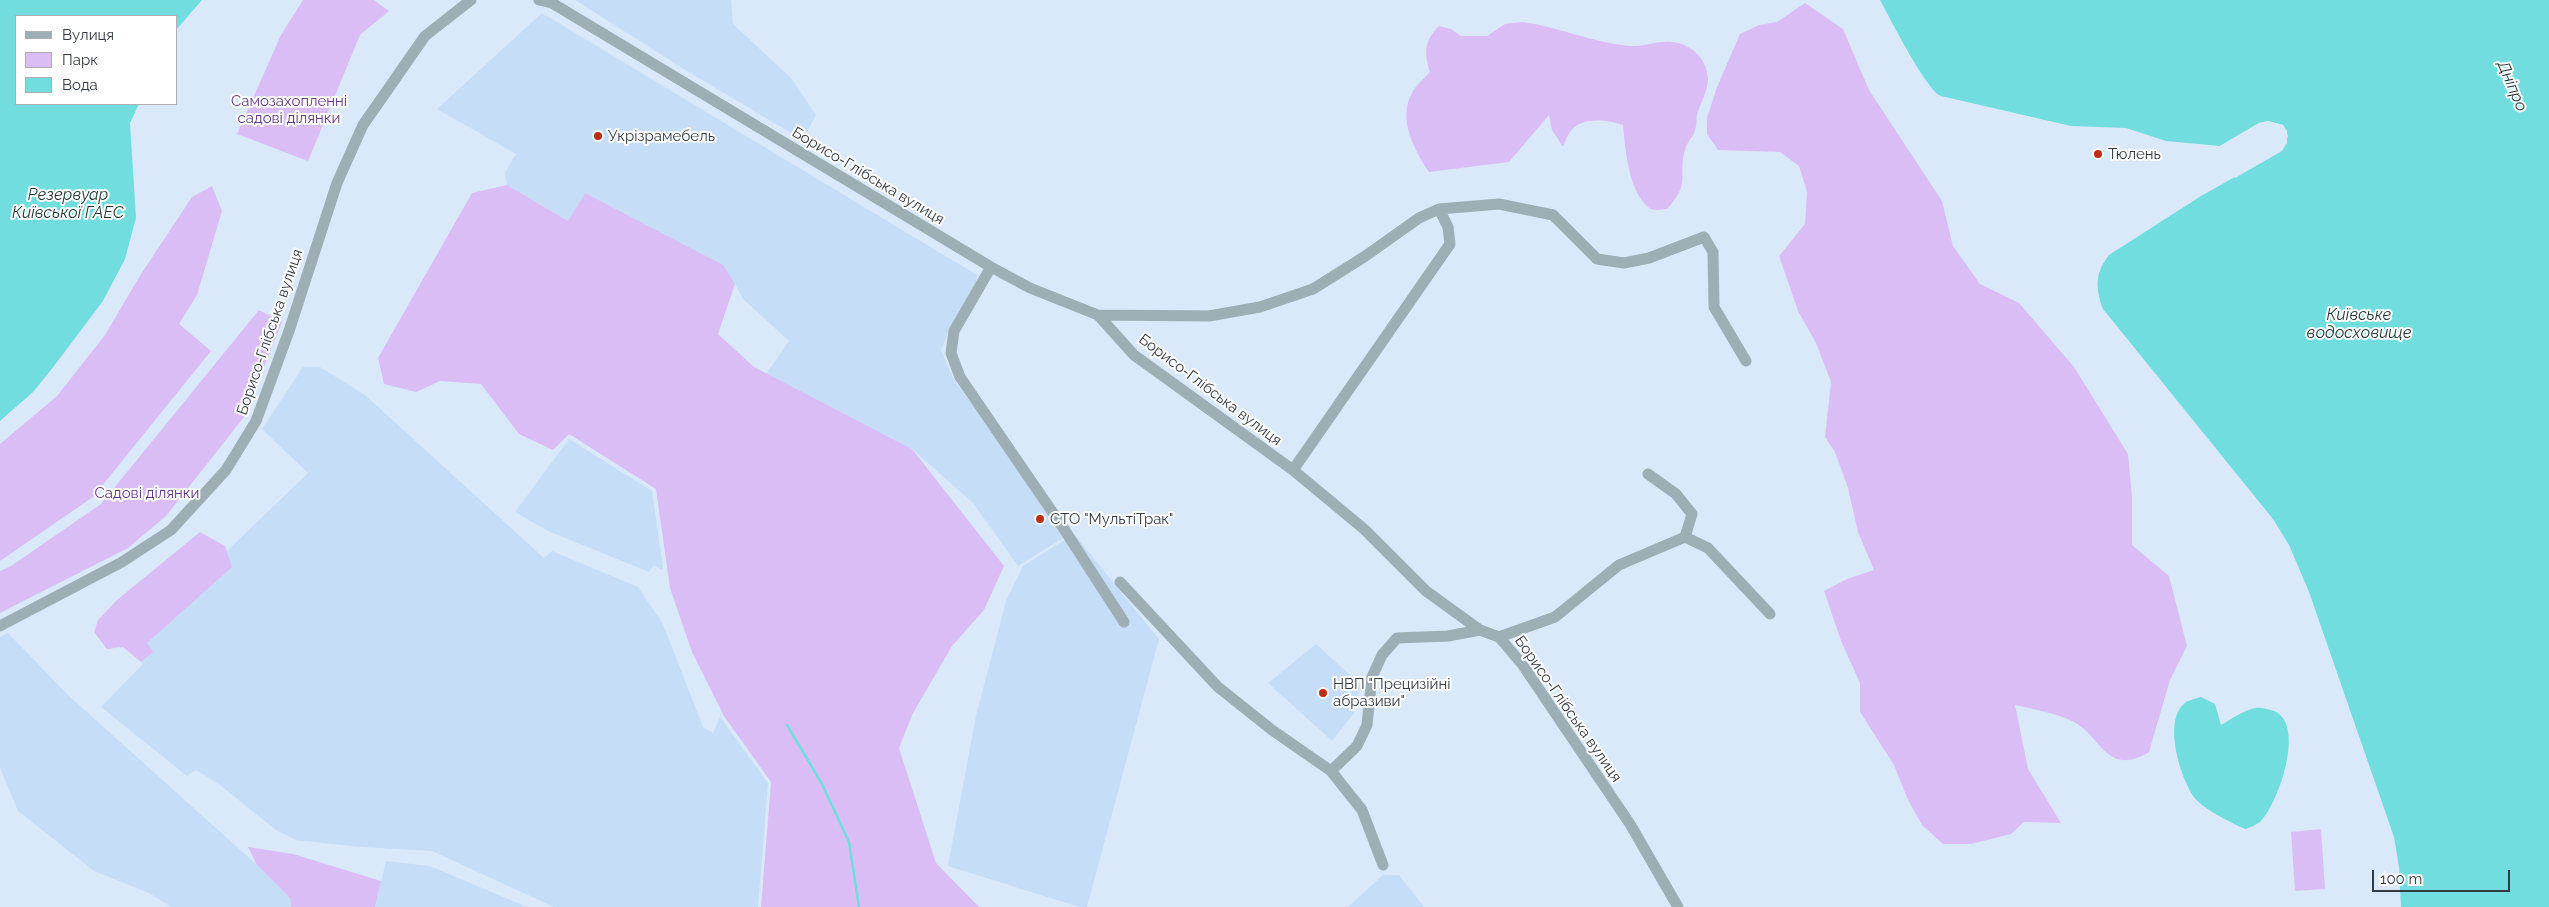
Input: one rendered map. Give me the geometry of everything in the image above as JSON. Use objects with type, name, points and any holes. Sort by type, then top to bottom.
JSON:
[{"type":"street","name":"Борисо-Глібська вулиця","points":[[0,626],[122,562],[171,530],[226,470],[256,421],[289,331],[337,183],[363,125],[425,36],[471,0]]},
{"type":"street","name":"Борисо-Глібська вулиця","points":[[539,0],[550,2],[990,267],[1030,288],[1098,315],[1134,356],[1293,470],[1364,529],[1426,591],[1480,630],[1499,637],[1522,664],[1630,824],[1678,907]]},
{"type":"street","points":[[1098,315],[1209,316],[1260,307],[1312,288],[1364,258],[1419,218],[1439,208],[1499,204],[1553,215],[1597,259],[1624,262],[1649,258],[1704,237],[1713,252],[1714,307],[1746,361]]},
{"type":"street","points":[[1293,470],[1450,244],[1448,227],[1439,208]]},
{"type":"street","points":[[990,267],[954,331],[951,352],[960,377],[1062,526],[1124,622]]},
{"type":"street","points":[[1648,474],[1676,494],[1692,514],[1685,537]]},
{"type":"street","points":[[1499,637],[1555,617],[1619,565],[1685,537],[1708,548],[1770,614]]},
{"type":"street","points":[[1120,582],[1218,687],[1272,730],[1331,771],[1362,810],[1383,865]]},
{"type":"street","points":[[1331,771],[1357,746],[1367,725],[1372,677],[1382,656],[1397,638],[1448,636],[1480,630]]},
{"type":"shaded area","points":[[575,0],[731,0],[733,24],[792,79],[816,115],[803,140],[687,71]]},
{"type":"shaded area","points":[[542,13],[977,275],[976,284],[947,335],[941,350],[953,378],[1033,490],[1063,538],[1018,566],[973,503],[912,449],[766,374],[789,341],[743,299],[735,284],[585,193],[568,221],[507,185],[505,172],[516,154],[437,109]]},
{"type":"shaded area","points":[[303,367],[320,367],[365,395],[544,558],[552,551],[638,587],[663,624],[703,727],[713,733],[720,717],[768,783],[758,907],[554,907],[432,851],[360,847],[296,840],[276,830],[220,785],[196,770],[187,776],[101,707],[143,664],[127,647],[308,473],[262,429]]},
{"type":"shaded area","points":[[569,439],[652,491],[662,570],[654,565],[649,572],[548,531],[515,512]]},
{"type":"shaded area","points":[[1074,534],[1159,639],[1087,907],[1079,907],[948,866],[976,716],[1006,601],[1023,566]]},
{"type":"shaded area","points":[[8,633],[68,695],[257,865],[290,898],[291,907],[171,907],[149,893],[94,871],[18,811],[0,768],[0,637]]},
{"type":"shaded area","points":[[1316,644],[1361,685],[1354,713],[1332,741],[1268,683]]},
{"type":"shaded area","points":[[386,861],[430,866],[527,907],[375,907]]},
{"type":"shaded area","points":[[1383,875],[1399,875],[1424,907],[1348,907]]},
{"type":"green space","name":"Самозахопленні садові ділянки","points":[[303,0],[374,0],[389,11],[360,35],[308,161],[237,134],[281,35]]},
{"type":"green space","points":[[1805,3],[1843,29],[1869,90],[1942,201],[1953,246],[1980,284],[2019,303],[2074,367],[2128,454],[2132,497],[2132,545],[2169,576],[2187,646],[2170,680],[2149,752],[2134,759],[2123,760],[2113,757],[2082,727],[2072,721],[2051,713],[2015,705],[2028,769],[2061,823],[2024,822],[2011,834],[1971,844],[1943,844],[1922,825],[1908,800],[1894,765],[1860,712],[1860,683],[1841,641],[1824,591],[1847,579],[1874,570],[1858,532],[1848,488],[1835,452],[1825,437],[1831,382],[1816,343],[1798,311],[1779,256],[1805,224],[1807,192],[1799,166],[1780,152],[1718,150],[1707,134],[1707,118],[1717,87],[1740,34],[1759,25],[1777,22]]},
{"type":"green space","points":[[1523,22],[1630,46],[1662,42],[1679,43],[1697,53],[1707,71],[1707,88],[1697,115],[1694,132],[1683,157],[1680,192],[1667,209],[1657,210],[1648,207],[1636,191],[1629,169],[1623,125],[1610,122],[1587,121],[1581,123],[1570,132],[1563,147],[1552,130],[1549,115],[1509,162],[1429,172],[1414,145],[1407,124],[1406,113],[1412,93],[1430,72],[1426,53],[1430,37],[1439,26],[1451,29],[1461,36],[1487,36],[1505,24]]},
{"type":"green space","points":[[507,185],[568,221],[585,193],[723,265],[735,284],[718,334],[754,367],[912,449],[1004,566],[984,610],[952,646],[912,715],[899,748],[936,863],[979,907],[761,907],[771,782],[724,716],[692,652],[670,588],[656,489],[569,434],[553,450],[519,434],[481,384],[440,381],[416,392],[384,384],[378,358],[472,193]]},
{"type":"green space","points":[[212,186],[222,211],[197,295],[179,324],[211,351],[93,497],[0,561],[0,444],[57,396],[105,335],[141,274],[192,197]]},
{"type":"green space","name":"Садові ділянки","points":[[259,310],[282,322],[244,417],[166,516],[128,548],[0,613],[0,571],[11,566],[101,504]]},
{"type":"green space","points":[[200,532],[225,546],[232,567],[147,643],[153,652],[141,662],[123,647],[107,649],[94,632],[98,620],[117,600]]},
{"type":"green space","points":[[2321,829],[2325,889],[2295,891],[2291,832]]},
{"type":"green space","points":[[248,847],[293,854],[381,881],[375,907],[291,907],[290,898],[257,865]]},
{"type":"water","name":"Резервуар Київської ГАЕС","points":[[0,0],[202,0],[178,28],[178,15],[15,15],[15,105],[139,105],[130,123],[136,218],[125,259],[103,301],[33,392],[0,421]]},
{"type":"water","name":"Київське водосховище","points":[[1880,0],[2549,0],[2549,907],[2401,907],[2399,867],[2394,837],[2309,592],[2289,545],[2273,519],[2103,309],[2100,301],[2099,274],[2109,255],[2201,196],[2281,151],[2288,136],[2283,125],[2268,121],[2259,123],[2220,146],[2166,141],[2126,128],[2071,126],[1941,96],[1934,91],[1918,68]]},
{"type":"water","points":[[2201,697],[2215,704],[2221,725],[2251,709],[2259,708],[2271,710],[2282,717],[2288,729],[2287,763],[2275,798],[2260,822],[2246,829],[2218,815],[2197,801],[2183,776],[2176,748],[2175,721],[2179,710],[2186,702]]},
{"type":"pier","points":[[2268,121],[2283,125],[2287,131],[2287,143],[2282,151],[2235,178],[2234,176],[2280,149],[2284,142],[2285,132],[2275,124],[2268,123],[2260,125],[2221,148],[2220,146],[2259,123]]},
{"type":"waterway","points":[[787,725],[822,784],[849,842],[859,907]]},
{"type":"place","name":"Укрізрамебель","points":[[598,136]]},
{"type":"place","name":"Тюлень","points":[[2098,154]]},
{"type":"place","name":"СТО \"МультіТрак\"","points":[[1040,519]]},
{"type":"place","name":"НВП \"Прецизійні абразиви\"","points":[[1323,693]]},
{"type":"water label","name":"Дніпро","points":[[2512,86]]}]
